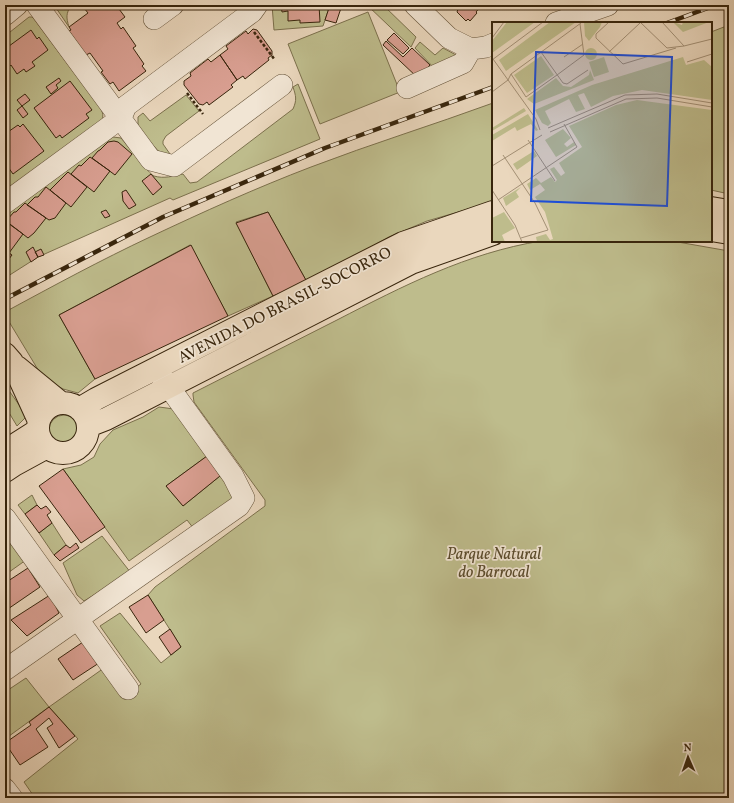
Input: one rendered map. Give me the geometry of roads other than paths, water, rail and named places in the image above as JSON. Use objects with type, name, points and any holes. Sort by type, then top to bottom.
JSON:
[{"type":"main road","points":[[712,208],[729,212]]},
{"type":"main road","name":"AVENIDA DO BRASIL-SOCORRO","points":[[76,412],[156,369],[402,243],[492,212]]},
{"type":"main road","points":[[712,230],[729,233]]},
{"type":"main road","name":"AVENIDA DO BRASIL-SOCORRO","points":[[76,412],[106,419],[411,263],[492,234]]},
{"type":"main road","points":[[8,358],[76,412],[88,434],[84,442],[78,448],[71,452],[54,452],[42,433],[8,358]]},
{"type":"main road","points":[[5,471],[14,465],[42,433],[42,414],[47,408],[54,405],[76,412]]},
{"type":"main road","points":[[5,450],[42,433]]},
{"type":"street","points":[[5,14],[17,5]]},
{"type":"street","points":[[37,5],[151,160],[174,166],[282,85]]},
{"type":"street","points":[[154,19],[173,5]]},
{"type":"street","points":[[5,203],[120,118],[126,106],[252,12],[257,5]]},
{"type":"street","points":[[415,5],[449,38],[471,48],[486,47],[492,44]]},
{"type":"street","points":[[559,22],[608,5]]},
{"type":"street","points":[[407,88],[463,63],[471,48]]},
{"type":"street","points":[[5,670],[239,506],[244,498],[233,476],[156,369]]},
{"type":"street","points":[[5,518],[128,689]]},
{"type":"street","points":[[5,789],[12,798]]},
{"type":"railway","points":[[670,22],[716,5]]},
{"type":"railway","points":[[5,299],[163,217],[325,148],[492,87]]},
{"type":"park label","name":"Parque Natural do Barrocal","points":[[494,562]]}]
